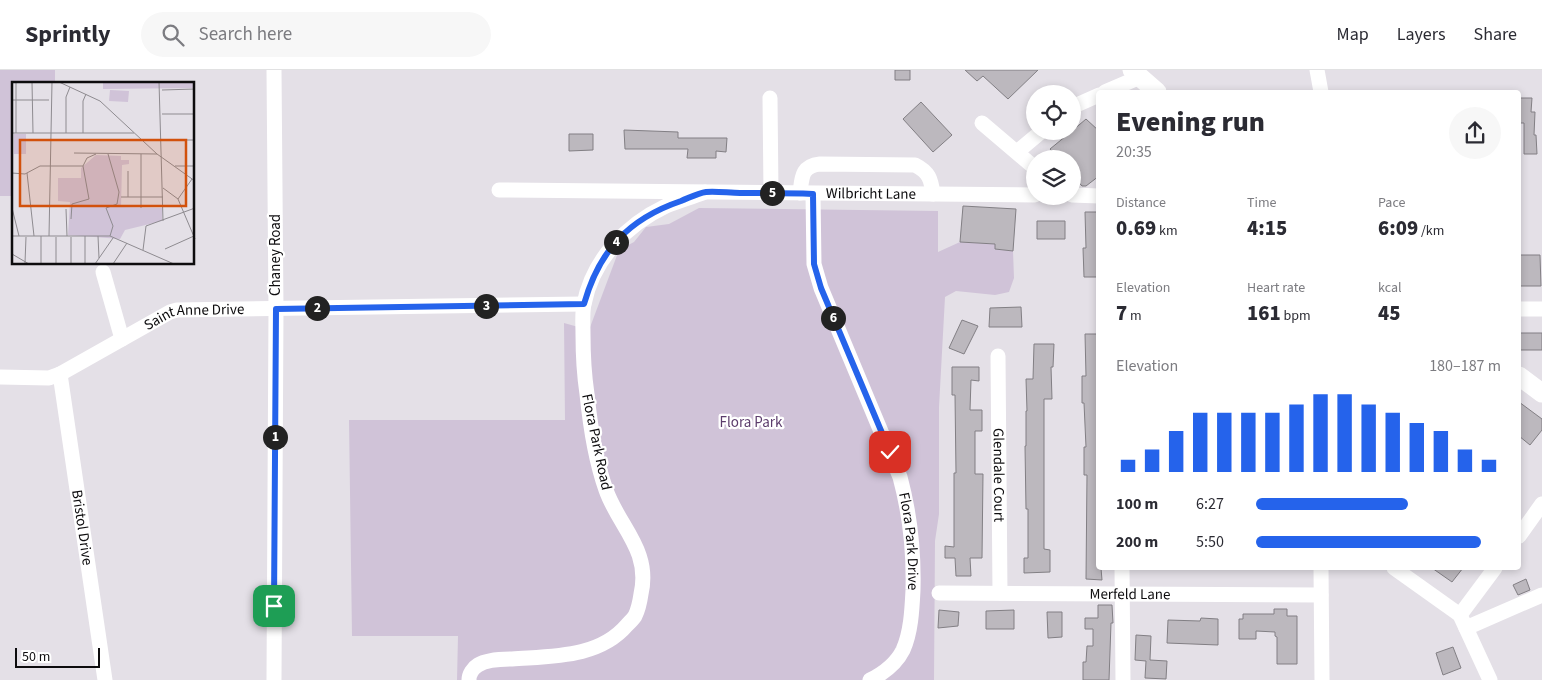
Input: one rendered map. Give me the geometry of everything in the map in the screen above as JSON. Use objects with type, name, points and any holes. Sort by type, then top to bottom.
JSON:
[{"type":"main road","points":[[1136,74],[1155,90]]},
{"type":"main road","points":[[1521,377],[1542,393]]},
{"type":"street","name":"Chaney Road","points":[[274,70],[276,309],[274,680]]},
{"type":"street","points":[[1317,70],[1321,90]]},
{"type":"street","points":[[1108,90],[1136,74]]},
{"type":"street","points":[[1081,103],[1096,96]]},
{"type":"street","points":[[770,98],[771,193]]},
{"type":"street","points":[[982,123],[1026,160]]},
{"type":"street","points":[[1017,152],[1031,140]]},
{"type":"street","name":"Flora Park Drive","points":[[870,680],[891,667],[903,650],[912,616],[913,549],[906,500],[900,477],[821,288],[814,264],[802,175],[806,168],[812,164],[915,165],[923,169],[931,179],[933,194]]},
{"type":"street","name":"Wilbricht Lane","points":[[498,190],[1026,195]]},
{"type":"street","name":"Flora Park Road","points":[[469,680],[469,675],[479,664],[496,660],[586,651],[620,634],[635,616],[642,593],[643,566],[635,543],[606,491],[595,444],[584,376],[584,304],[589,287],[600,263],[624,234],[651,214],[705,192]]},
{"type":"street","points":[[1081,195],[1096,196]]},
{"type":"street","points":[[103,272],[122,339]]},
{"type":"street","name":"Saint Anne Drive","points":[[0,377],[49,378],[60,374],[170,312],[177,310],[584,304]]},
{"type":"street","points":[[1521,309],[1542,309]]},
{"type":"street","name":"Glendale Court","points":[[998,356],[1000,593]]},
{"type":"street","name":"Bristol Drive","points":[[60,374],[105,680]]},
{"type":"street","points":[[1521,531],[1542,504]]},
{"type":"street","points":[[1122,570],[1123,680]]},
{"type":"street","points":[[1322,570],[1322,680]]},
{"type":"street","points":[[1397,570],[1463,622],[1490,680]]},
{"type":"street","points":[[1463,622],[1494,570]]},
{"type":"street","name":"Merfeld Lane","points":[[939,593],[1322,595]]},
{"type":"street","points":[[1463,622],[1542,595]]},
{"type":"green space","points":[[0,70],[55,70],[55,82],[12,82],[12,196],[0,196]]},
{"type":"green space","name":"Flora Park","points":[[699,208],[938,211],[938,252],[960,242],[995,244],[995,249],[1013,251],[1014,278],[1009,292],[995,295],[956,291],[945,297],[939,407],[939,514],[935,541],[934,680],[457,680],[458,636],[352,636],[349,420],[565,420],[564,323],[589,330],[619,250],[634,242],[646,227],[669,224]]},
{"type":"building","points":[[895,70],[910,70],[910,80],[895,80]]},
{"type":"building","points":[[965,70],[1038,70],[1008,99],[983,76],[977,81]]},
{"type":"building","points":[[1521,98],[1532,98],[1531,112],[1535,112],[1534,135],[1536,135],[1537,154],[1524,154],[1524,123],[1521,123]]},
{"type":"building","points":[[921,102],[952,135],[933,152],[903,119]]},
{"type":"building","points":[[1086,119],[1096,128],[1096,178],[1086,186],[1081,185],[1081,150],[1051,150],[1061,140],[1081,140],[1081,123]]},
{"type":"building","points":[[624,130],[678,132],[678,138],[727,138],[726,152],[716,151],[716,158],[687,158],[688,149],[625,149]]},
{"type":"building","points":[[569,134],[593,134],[593,150],[569,151]]},
{"type":"building","points":[[963,206],[1016,209],[1013,251],[995,249],[995,244],[960,242]]},
{"type":"building","points":[[1085,212],[1096,212],[1096,277],[1084,277],[1083,248],[1086,248]]},
{"type":"building","points":[[1037,221],[1065,221],[1065,239],[1037,239]]},
{"type":"building","points":[[1521,255],[1540,255],[1541,286],[1521,286]]},
{"type":"building","points":[[1021,307],[1022,327],[989,327],[990,308]]},
{"type":"building","points":[[962,320],[978,326],[964,354],[949,348]]},
{"type":"building","points":[[1521,333],[1542,333],[1542,350],[1521,350]]},
{"type":"building","points":[[1085,334],[1096,334],[1096,570],[1101,570],[1102,580],[1086,579],[1087,475],[1084,475],[1084,447],[1086,447],[1084,403],[1082,403],[1082,376],[1086,376]]},
{"type":"building","points":[[1034,344],[1054,344],[1053,367],[1051,367],[1052,399],[1044,399],[1044,549],[1050,550],[1050,572],[1024,573],[1024,558],[1028,558],[1025,446],[1026,379],[1033,379]]},
{"type":"building","points":[[952,367],[979,367],[979,381],[971,380],[970,410],[982,410],[982,431],[975,431],[975,474],[983,474],[982,558],[970,558],[971,576],[956,576],[955,558],[945,558],[945,546],[954,547],[954,473],[956,473],[955,395],[952,395]]},
{"type":"building","points":[[1521,403],[1542,419],[1542,430],[1530,445],[1521,438]]},
{"type":"building","points":[[1435,570],[1461,570],[1452,582]]},
{"type":"building","points":[[1526,579],[1530,590],[1518,595],[1513,585]]},
{"type":"building","points":[[1098,605],[1112,605],[1113,623],[1111,623],[1109,680],[1083,680],[1083,662],[1086,662],[1087,646],[1093,646],[1093,629],[1085,629],[1085,618],[1098,618]]},
{"type":"building","points":[[1274,609],[1287,609],[1287,616],[1297,616],[1297,664],[1277,664],[1277,637],[1275,632],[1256,631],[1256,639],[1239,639],[1239,619],[1243,619],[1243,614],[1274,614]]},
{"type":"building","points":[[939,610],[959,612],[958,626],[938,628]]},
{"type":"building","points":[[1014,610],[1014,629],[986,629],[986,611]]},
{"type":"building","points":[[1047,612],[1062,612],[1062,637],[1048,638]]},
{"type":"building","points":[[1201,618],[1218,619],[1218,645],[1167,643],[1168,620],[1200,621]]},
{"type":"building","points":[[1136,635],[1151,636],[1150,660],[1167,661],[1166,679],[1145,678],[1146,661],[1135,660]]},
{"type":"building","points":[[1453,647],[1461,668],[1443,675],[1436,653]]},
{"type":"route","points":[[274,606],[276,309],[584,304],[593,276],[600,263],[624,234],[651,214],[705,192],[813,194],[814,264],[821,288],[890,452]]}]
